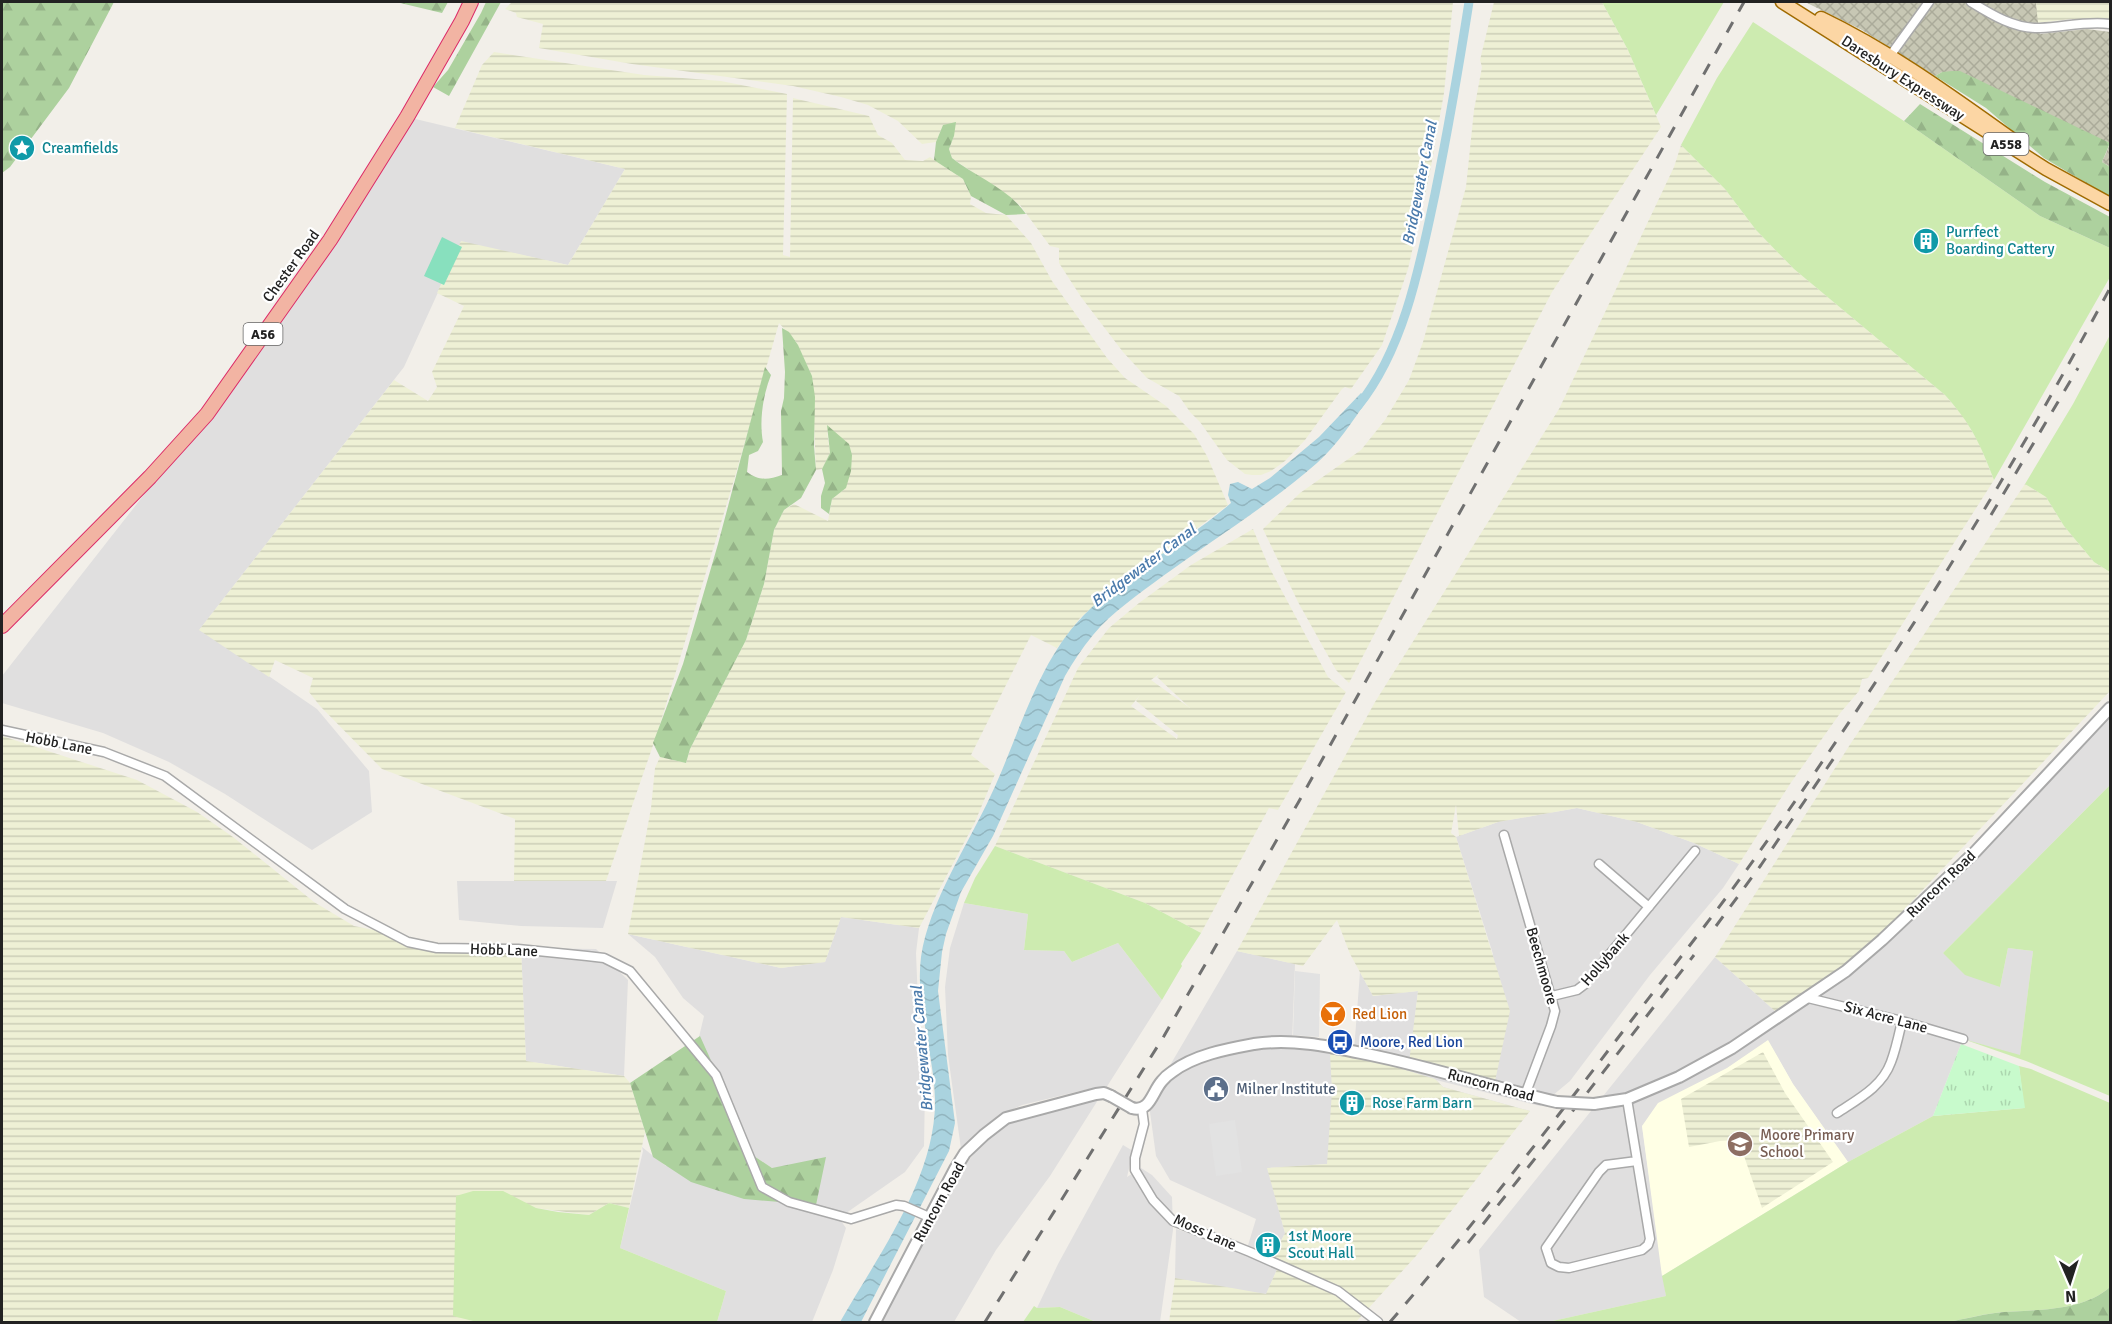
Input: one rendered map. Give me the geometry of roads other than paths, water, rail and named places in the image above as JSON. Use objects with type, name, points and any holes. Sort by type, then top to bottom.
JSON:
[{"type":"highway","name":"Chester Road","points":[[2,626],[150,477],[207,414],[330,240],[408,117],[471,2]]},
{"type":"main road","name":"Daresbury Expressway","points":[[1784,2],[1887,61],[1917,73],[1931,89],[2046,169],[2110,204]]},
{"type":"main road","name":"Daresbury Expressway","points":[[1887,61],[1911,84],[1931,89]]},
{"type":"street","points":[[1887,61],[1929,2]]},
{"type":"street","points":[[1971,2],[2005,21],[2022,26],[2039,28],[2072,23],[2110,24]]},
{"type":"street","name":"Runcorn Road","points":[[875,1323],[926,1216],[965,1153],[984,1135],[1006,1118],[1096,1094],[1104,1093],[1137,1108],[1148,1104],[1162,1081],[1187,1062],[1227,1049],[1277,1042],[1319,1044],[1409,1063],[1557,1102],[1594,1104],[1628,1099],[1679,1077],[1732,1048],[1846,971],[1958,868],[2110,708]]},
{"type":"street","name":"Hobb Lane","points":[[2,730],[104,752],[165,776],[345,909],[408,942],[437,948],[518,949],[604,958],[630,971],[716,1075],[762,1187],[789,1202],[851,1219],[888,1206],[904,1206],[926,1216]]},
{"type":"street","name":"Beechmoore","points":[[1504,835],[1555,1011],[1525,1095]]},
{"type":"street","name":"Hollybank","points":[[1552,996],[1577,990],[1585,984],[1695,850]]},
{"type":"street","points":[[1599,864],[1649,907]]},
{"type":"street","name":"Six Acre Lane","points":[[1809,998],[1963,1039]]},
{"type":"street","points":[[1837,1113],[1871,1090],[1883,1077],[1891,1063],[1902,1021]]},
{"type":"street","points":[[1628,1099],[1650,1239],[1648,1245],[1642,1250],[1569,1268],[1551,1263],[1546,1248],[1599,1172],[1606,1166],[1637,1161]]},
{"type":"street","name":"Moss Lane","points":[[1137,1108],[1144,1124],[1135,1158],[1135,1170],[1153,1200],[1173,1221],[1338,1291],[1377,1322]]},
{"type":"water","points":[[1361,393],[1368,399],[1325,456],[1261,507],[1117,611],[1089,640],[1065,676],[993,836],[961,892],[946,934],[938,991],[955,1123],[949,1151],[861,1322],[840,1322],[902,1216],[926,1158],[933,1129],[934,1082],[920,975],[925,936],[950,874],[991,795],[1030,701],[1053,656],[1067,635],[1100,600],[1231,503],[1228,495],[1230,484],[1238,482],[1252,489],[1270,478],[1319,437]]},
{"type":"waterway","name":"Bridgewater Canal","points":[[1358,406],[1374,383],[1399,333],[1416,277],[1444,146],[1469,2]]},
{"type":"railway","points":[[985,1322],[1164,1036],[1298,803],[1744,2]]},
{"type":"railway","points":[[1390,1322],[1567,1104],[1755,858],[1851,720],[1942,579],[2029,435],[2110,288]]},
{"type":"railway","points":[[1991,515],[2078,368]]},
{"type":"railway","points":[[1716,926],[1761,865],[1838,752]]},
{"type":"railway","points":[[1468,1243],[1694,955]]},
{"type":"place","name":"Creamfields","points":[[22,148]]},
{"type":"place","name":"Purrfect Boarding Cattery","points":[[1926,241]]},
{"type":"place","name":"Red Lion","points":[[1333,1014]]},
{"type":"place","name":"Moore, Red Lion","points":[[1340,1042]]},
{"type":"place","name":"Milner Institute","points":[[1216,1089]]},
{"type":"place","name":"Rose Farm Barn","points":[[1352,1103]]},
{"type":"place","name":"Moore Primary School","points":[[1740,1144]]},
{"type":"place","name":"1st Moore Scout Hall","points":[[1268,1245]]}]
